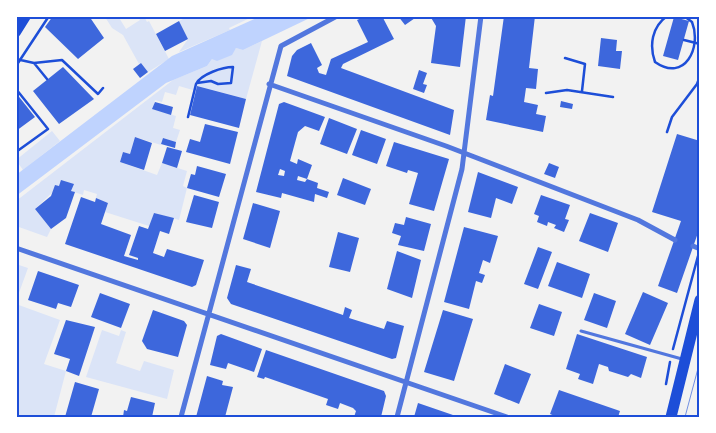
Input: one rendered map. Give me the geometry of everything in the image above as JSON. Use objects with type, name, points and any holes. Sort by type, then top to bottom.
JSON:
[{"type":"main road","points":[[16,32],[26,16]]},
{"type":"main road","points":[[671,417],[700,300]]},
{"type":"street","points":[[181,417],[280,46],[337,16]]},
{"type":"street","points":[[397,417],[462,169],[481,16]]},
{"type":"street","points":[[269,84],[463,153],[638,220],[675,240]]},
{"type":"street","points":[[693,246],[700,249]]},
{"type":"street","points":[[16,248],[507,417]]},
{"type":"lane","points":[[581,330],[685,360]]},
{"type":"lane","points":[[486,417],[488,410]]},
{"type":"path","points":[[16,66],[18,60],[49,16]]},
{"type":"path","points":[[667,16],[654,34],[651,49],[655,62],[668,68],[680,68],[686,62],[694,43],[694,28],[690,19],[684,16]]},
{"type":"path","points":[[684,40],[700,44]]},
{"type":"path","points":[[565,58],[585,64],[582,92]]},
{"type":"path","points":[[18,60],[34,63],[62,60],[98,94],[103,88]]},
{"type":"path","points":[[34,63],[47,80]]},
{"type":"path","points":[[188,117],[197,83],[207,74],[233,67],[231,83],[218,84],[211,81],[197,83]]},
{"type":"path","points":[[667,132],[672,117],[698,84],[700,76]]},
{"type":"path","points":[[16,89],[48,129],[16,152]]},
{"type":"path","points":[[546,93],[562,90],[613,97]]},
{"type":"path","points":[[668,370],[700,249]]},
{"type":"shaded area","points":[[118,16],[126,29],[140,20],[138,16],[144,16],[147,22],[149,21],[169,59],[148,72],[141,63],[139,64],[123,35],[112,28],[105,17]]},
{"type":"shaded area","points":[[189,16],[254,16],[229,28],[230,30],[179,52],[188,39],[179,21]]},
{"type":"shaded area","points":[[262,41],[246,99],[198,86],[196,91],[179,86],[176,95],[165,92],[162,102],[155,100],[153,109],[176,116],[173,128],[180,130],[176,142],[163,138],[161,145],[135,137],[130,154],[123,152],[120,162],[157,175],[162,163],[187,171],[183,186],[187,188],[179,220],[154,213],[149,226],[105,212],[108,203],[96,198],[97,194],[84,190],[83,195],[71,191],[73,184],[59,186],[35,209],[51,229],[47,237],[16,226],[16,201],[173,80],[207,66],[212,59],[232,53],[236,48],[243,50]]},
{"type":"shaded area","points":[[52,131],[60,141],[23,170],[16,160]]},
{"type":"shaded area","points":[[16,264],[28,268],[16,301]]},
{"type":"shaded area","points":[[16,304],[60,320],[44,364],[66,371],[54,417],[16,417]]},
{"type":"shaded area","points":[[102,330],[119,336],[121,330],[126,332],[116,363],[140,371],[144,361],[174,370],[167,399],[86,377]]},
{"type":"water","points":[[261,16],[314,16],[243,50],[236,48],[232,55],[217,61],[212,59],[207,66],[166,83],[16,196],[16,175],[172,56]]},
{"type":"building","points":[[53,16],[89,16],[104,38],[78,59],[45,27]]},
{"type":"building","points":[[366,16],[382,16],[394,39],[343,64],[341,68],[454,110],[450,135],[287,76],[292,56],[297,50],[311,43],[322,65],[317,68],[319,73],[326,75],[331,59],[368,42],[357,20]]},
{"type":"building","points":[[398,16],[418,16],[405,25]]},
{"type":"building","points":[[430,16],[466,16],[460,67],[431,63],[436,26]]},
{"type":"building","points":[[504,16],[535,16],[529,68],[538,69],[536,89],[526,88],[524,102],[538,105],[536,114],[546,116],[543,132],[486,120],[490,95],[493,96]]},
{"type":"building","points":[[674,17],[689,21],[678,60],[663,56]]},
{"type":"building","points":[[179,21],[188,39],[165,51],[156,34]]},
{"type":"building","points":[[601,38],[617,40],[616,51],[622,51],[620,69],[598,66]]},
{"type":"building","points":[[141,63],[148,72],[140,78],[133,69]]},
{"type":"building","points":[[63,67],[94,99],[59,124],[33,91]]},
{"type":"building","points":[[419,70],[427,73],[423,84],[427,85],[424,93],[413,89]]},
{"type":"building","points":[[197,86],[246,99],[239,128],[190,115]]},
{"type":"building","points":[[16,93],[35,117],[16,131]]},
{"type":"building","points":[[561,101],[573,104],[572,109],[560,107]]},
{"type":"building","points":[[155,102],[173,107],[171,115],[152,109]]},
{"type":"building","points":[[284,102],[325,117],[319,131],[305,126],[298,132],[290,161],[297,164],[298,159],[312,165],[307,179],[318,183],[317,188],[329,192],[327,198],[315,194],[314,202],[282,193],[281,198],[256,192],[279,104]],"holes":[[[280,169],[285,171],[284,176],[278,175]],[[298,176],[307,179],[305,182],[297,180]]]},
{"type":"building","points":[[329,118],[357,129],[347,154],[320,144]]},
{"type":"building","points":[[205,124],[238,132],[230,164],[186,152],[190,139],[200,142]]},
{"type":"building","points":[[361,130],[386,139],[377,164],[352,155]]},
{"type":"building","points":[[677,134],[700,141],[700,227],[677,293],[658,286],[681,221],[652,212]]},
{"type":"building","points":[[135,137],[152,143],[144,170],[120,162],[123,152],[130,154]]},
{"type":"building","points":[[163,138],[176,142],[175,148],[161,144]]},
{"type":"building","points":[[394,142],[449,159],[434,211],[409,204],[418,173],[408,170],[407,173],[386,166]]},
{"type":"building","points":[[167,147],[182,151],[177,168],[162,163]]},
{"type":"building","points":[[549,163],[559,167],[555,178],[544,174]]},
{"type":"building","points":[[197,166],[226,174],[219,197],[187,188],[191,174],[195,175]]},
{"type":"building","points":[[478,172],[518,187],[512,204],[496,198],[491,218],[468,212]]},
{"type":"building","points":[[343,178],[371,189],[365,205],[337,195]]},
{"type":"building","points":[[61,180],[74,184],[71,191],[75,192],[66,218],[51,229],[35,209],[51,196],[55,185],[59,186]]},
{"type":"building","points":[[194,195],[219,202],[212,228],[186,222]]},
{"type":"building","points":[[541,195],[570,205],[565,219],[569,220],[564,232],[554,228],[556,225],[548,222],[547,226],[537,222],[539,216],[534,214]]},
{"type":"building","points":[[81,197],[95,202],[96,198],[108,203],[101,224],[131,235],[124,256],[138,260],[138,258],[129,255],[139,226],[148,229],[154,213],[174,218],[169,234],[160,231],[153,253],[164,257],[167,249],[204,260],[196,285],[192,287],[65,244]]},
{"type":"building","points":[[253,203],[280,211],[270,248],[243,239]]},
{"type":"building","points":[[590,213],[618,223],[608,252],[579,241]]},
{"type":"building","points":[[406,217],[431,224],[424,251],[398,245],[401,236],[392,233],[395,223],[404,225]]},
{"type":"building","points":[[464,227],[498,236],[490,263],[483,260],[479,273],[485,275],[482,283],[476,281],[469,309],[444,302]]},
{"type":"building","points":[[338,232],[359,238],[350,272],[329,267]]},
{"type":"building","points":[[538,247],[552,252],[538,289],[524,284]]},
{"type":"building","points":[[397,251],[421,260],[412,298],[387,289]]},
{"type":"building","points":[[557,262],[590,274],[582,298],[548,286]]},
{"type":"building","points":[[236,265],[251,269],[247,282],[343,315],[345,307],[352,310],[349,318],[384,329],[387,321],[404,326],[396,358],[392,359],[231,304],[227,298]]},
{"type":"building","points":[[38,271],[79,285],[71,307],[58,303],[56,309],[28,300]]},
{"type":"building","points":[[643,292],[668,303],[650,345],[625,334]]},
{"type":"building","points":[[100,293],[130,304],[121,328],[91,317]]},
{"type":"building","points":[[594,293],[616,301],[607,328],[584,320]]},
{"type":"building","points":[[539,304],[562,312],[554,336],[530,328]]},
{"type":"building","points":[[153,310],[184,321],[187,325],[178,357],[147,349],[142,341]]},
{"type":"building","points":[[443,310],[473,319],[454,381],[424,372]]},
{"type":"building","points":[[66,320],[95,327],[79,376],[66,371],[70,359],[54,354]]},
{"type":"building","points":[[221,334],[262,349],[254,372],[228,363],[226,369],[210,365],[217,336]]},
{"type":"building","points":[[577,334],[647,357],[641,378],[631,374],[628,377],[609,371],[608,367],[599,364],[593,384],[578,379],[580,374],[566,369]]},
{"type":"building","points":[[266,350],[384,391],[386,396],[381,417],[354,417],[356,411],[353,408],[340,403],[338,409],[326,405],[328,399],[265,377],[264,379],[257,377]]},
{"type":"building","points":[[505,364],[531,374],[519,404],[494,394]]},
{"type":"building","points":[[207,376],[223,381],[222,385],[233,387],[225,417],[196,417]]},
{"type":"building","points":[[75,382],[99,389],[91,417],[65,417]]},
{"type":"building","points":[[559,390],[620,411],[618,417],[557,417],[550,414]]},
{"type":"building","points":[[131,397],[155,403],[152,417],[123,417],[124,410],[127,411]]},
{"type":"building","points":[[418,403],[453,415],[452,417],[414,417]]},
{"type":"tram line","points":[[685,417],[700,361]]}]
